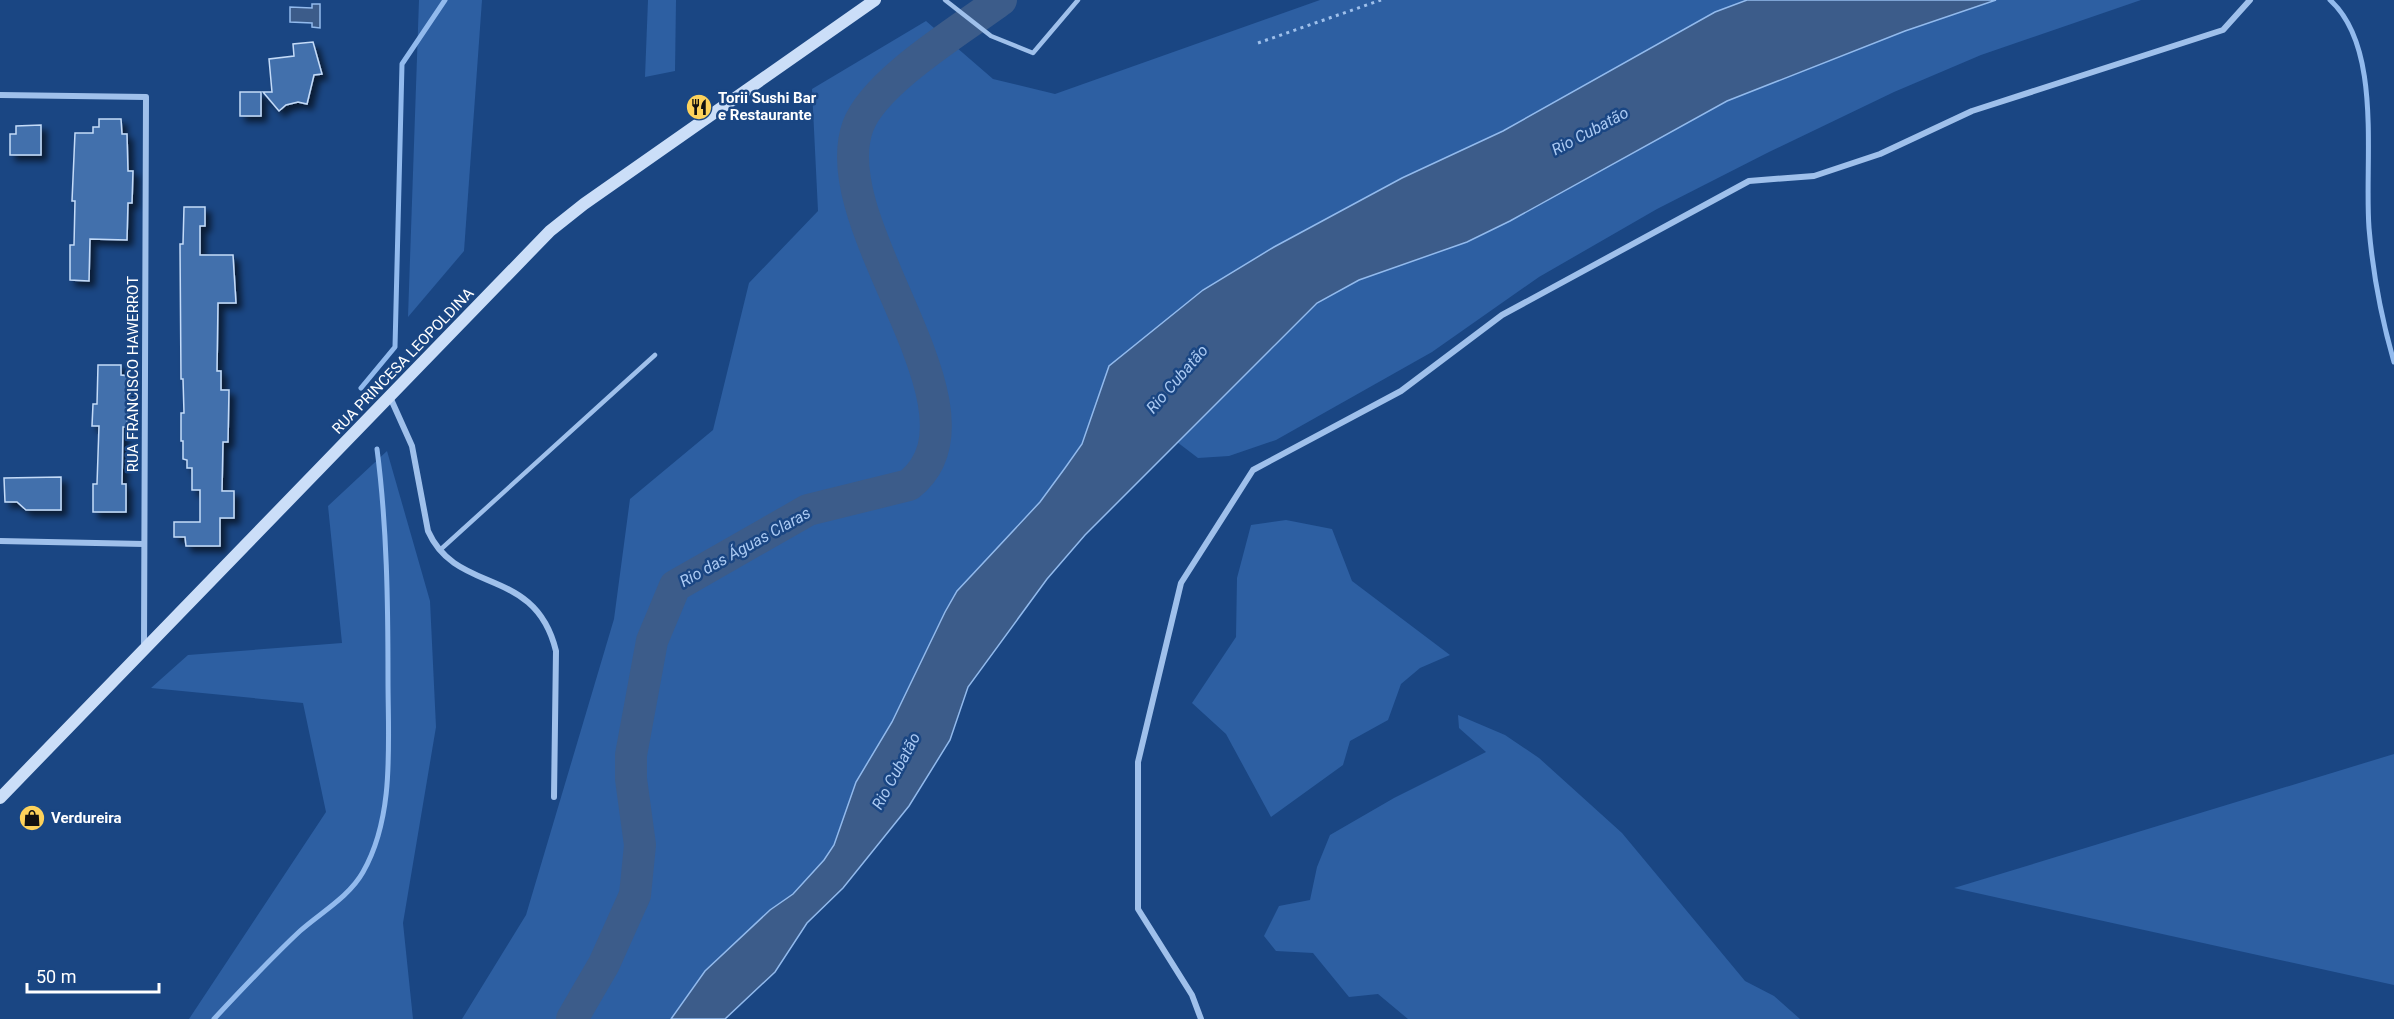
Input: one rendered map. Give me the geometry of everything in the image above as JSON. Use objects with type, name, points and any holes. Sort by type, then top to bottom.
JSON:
[{"type":"street","name":"RUA PRINCESA LEOPOLDINA","points":[[0,798],[550,231],[584,204],[874,0]]},
{"type":"street","points":[[1201,1019],[1192,995],[1138,909],[1138,762],[1181,583],[1253,470],[1401,391],[1502,315],[1749,181],[1814,176],[1880,154],[1972,111],[2223,30],[2250,0]]},
{"type":"street","name":"RUA FRANCISCO HAWERROT","points":[[0,95],[146,97],[144,652]]},
{"type":"street","points":[[390,397],[412,447],[428,531],[440,550],[464,569],[518,593],[530,602],[540,612],[553,636],[556,651],[554,797]]},
{"type":"street","points":[[0,541],[144,544]]},
{"type":"lane","points":[[945,0],[953,9],[991,36],[1033,53],[1078,0]]},
{"type":"lane","points":[[440,550],[655,355]]},
{"type":"path","points":[[1258,42],[1381,0]]},
{"type":"shaded area","points":[[419,0],[482,0],[464,251],[408,317]]},
{"type":"shaded area","points":[[648,0],[676,0],[675,71],[645,77]]},
{"type":"shaded area","points":[[1320,0],[1747,0],[1715,12],[1503,131],[1402,178],[1274,247],[1203,290],[1109,366],[1082,444],[1040,502],[957,591],[945,611],[892,722],[856,782],[834,845],[824,860],[793,894],[770,910],[705,971],[671,1019],[462,1019],[526,915],[614,619],[630,499],[713,430],[749,283],[818,211],[812,89],[926,21],[993,79],[1055,94]]},
{"type":"shaded area","points":[[1996,0],[2141,0],[1981,55],[1894,92],[1769,152],[1657,209],[1539,277],[1432,352],[1276,440],[1229,456],[1198,458],[1177,442],[1317,303],[1359,280],[1467,242],[1510,221],[1727,101],[1905,31]]},
{"type":"shaded area","points":[[387,451],[430,601],[436,727],[403,923],[413,1019],[189,1019],[326,812],[303,703],[151,688],[188,655],[342,643],[328,506]]},
{"type":"shaded area","points":[[1286,520],[1332,529],[1352,581],[1450,655],[1420,668],[1401,684],[1388,720],[1350,741],[1343,765],[1271,817],[1226,734],[1192,703],[1236,637],[1237,578],[1251,525]]},
{"type":"shaded area","points":[[1458,715],[1505,735],[1539,758],[1622,833],[1745,981],[1774,996],[1800,1019],[1408,1019],[1378,994],[1349,997],[1313,953],[1276,951],[1264,936],[1279,906],[1310,900],[1317,867],[1330,835],[1394,798],[1486,752],[1459,728]]},
{"type":"shaded area","points":[[2394,754],[2394,985],[1954,888]]},
{"type":"water","name":"Rio Cubatão","points":[[1747,0],[1996,0],[1905,31],[1727,101],[1510,221],[1467,242],[1359,280],[1317,303],[1085,535],[1047,579],[968,687],[950,740],[909,806],[843,888],[807,923],[775,972],[725,1019],[671,1019],[705,971],[770,910],[793,894],[824,860],[834,845],[856,782],[892,722],[957,591],[1040,502],[1082,444],[1109,366],[1203,290],[1274,247],[1402,178],[1503,131],[1715,12]]},
{"type":"water","points":[[312,4],[320,4],[320,28],[312,27],[312,23],[290,22],[290,7],[312,8]]},
{"type":"building","points":[[313,42],[322,74],[314,75],[307,104],[298,102],[286,105],[279,111],[263,92],[272,92],[269,59],[294,56],[293,44]]},
{"type":"building","points":[[240,92],[261,92],[261,116],[240,116]]},
{"type":"building","points":[[99,119],[121,119],[122,134],[127,134],[128,171],[133,171],[132,203],[128,203],[127,240],[90,239],[89,281],[70,280],[70,245],[74,245],[75,201],[72,201],[75,133],[93,133],[93,127],[99,127]]},
{"type":"building","points":[[41,125],[41,155],[10,155],[10,134],[16,134],[16,126]]},
{"type":"building","points":[[184,207],[205,207],[205,226],[200,226],[200,255],[233,255],[236,303],[218,303],[217,371],[221,371],[221,390],[229,390],[228,442],[223,442],[222,491],[234,491],[234,518],[220,518],[220,546],[186,546],[185,537],[174,537],[174,522],[200,522],[200,490],[192,490],[192,468],[187,468],[187,460],[183,459],[183,441],[181,441],[181,413],[184,413],[183,379],[181,379],[180,244],[183,244]]},
{"type":"building","points":[[98,365],[121,365],[121,375],[130,376],[127,427],[123,427],[122,484],[126,484],[126,512],[93,512],[93,484],[97,484],[99,426],[92,426],[93,404],[97,404]]},
{"type":"building","points":[[61,477],[61,510],[26,510],[17,502],[5,502],[4,478]]},
{"type":"waterway","points":[[361,388],[395,347],[402,64],[445,0]]},
{"type":"waterway","name":"Rio das Águas Claras","points":[[572,1019],[604,964],[635,895],[640,845],[631,779],[631,755],[652,641],[675,586],[808,510],[909,485],[932,452],[935,412],[924,366],[863,214],[853,167],[858,126],[867,109],[900,74],[1001,0]]},
{"type":"waterway","points":[[2330,0],[2347,21],[2358,47],[2364,76],[2368,107],[2369,228],[2378,296],[2394,362]]},
{"type":"waterway","points":[[214,1019],[300,931],[334,904],[357,881],[373,850],[380,827],[388,779],[389,754],[388,622],[385,536],[377,449]]},
{"type":"place","name":"Torii Sushi Bar e Restaurante","points":[[699,107]]},
{"type":"place","name":"Verdureira","points":[[32,818]]}]
